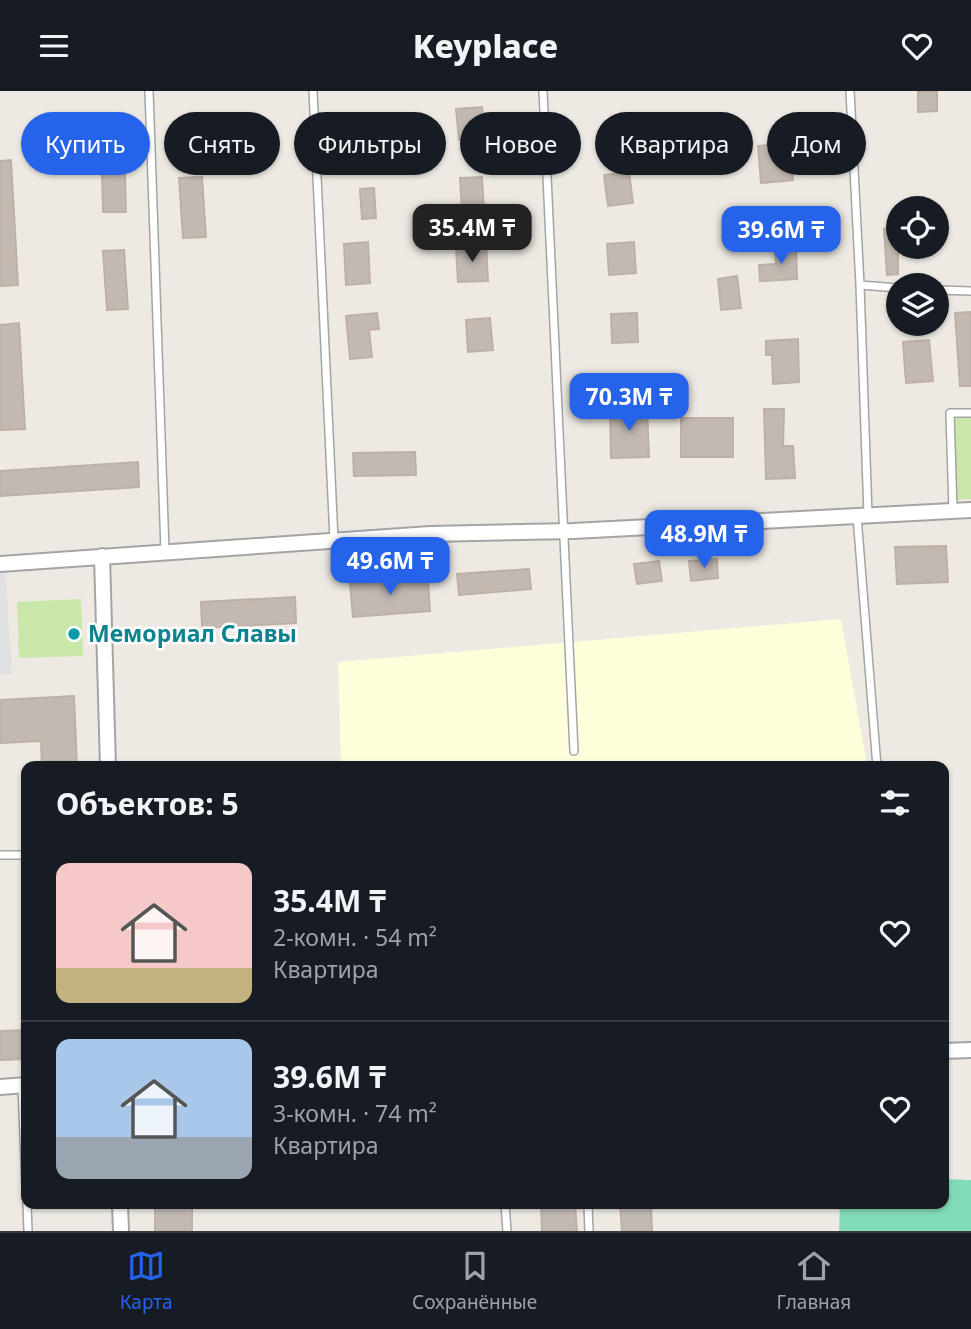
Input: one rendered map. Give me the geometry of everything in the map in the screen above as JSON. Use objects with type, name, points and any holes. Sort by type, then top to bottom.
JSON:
[{"type":"street","points":[[0,564],[430,534],[565,531],[971,510]]},
{"type":"street","points":[[102,556],[108,761]]},
{"type":"street","points":[[949,1051],[971,1050]]},
{"type":"street","points":[[0,1087],[21,1086]]},
{"type":"street","points":[[121,1209],[121,1231]]},
{"type":"lane","points":[[149,91],[165,551]]},
{"type":"lane","points":[[313,91],[334,540]]},
{"type":"lane","points":[[543,91],[573,751]]},
{"type":"lane","points":[[850,91],[860,285],[862,516],[877,761]]},
{"type":"lane","points":[[860,285],[886,287]]},
{"type":"lane","points":[[949,290],[971,291]]},
{"type":"lane","points":[[953,511],[950,413],[971,413]]},
{"type":"lane","points":[[0,855],[21,855]]},
{"type":"lane","points":[[27,1209],[28,1231]]},
{"type":"lane","points":[[505,1209],[507,1231]]},
{"type":"lane","points":[[588,1209],[589,1231]]},
{"type":"shaded area","points":[[0,564],[5,564],[12,674],[0,675]]},
{"type":"shaded area","points":[[841,619],[866,761],[341,761],[338,662]]},
{"type":"green space","points":[[955,418],[971,418],[971,499],[957,500]]},
{"type":"green space","points":[[81,599],[83,656],[19,658],[17,602]]},
{"type":"green space","points":[[949,1179],[971,1180],[971,1231],[839,1231],[840,1209],[949,1209]]},
{"type":"building","points":[[918,92],[937,92],[937,111],[918,112]]},
{"type":"building","points":[[482,107],[482,112],[460,112],[460,140],[459,140],[456,109]]},
{"type":"building","points":[[767,145],[767,175],[792,175],[793,180],[761,183],[758,146]]},
{"type":"building","points":[[11,160],[18,285],[0,286],[0,161]]},
{"type":"building","points":[[102,175],[125,175],[126,212],[103,212]]},
{"type":"building","points":[[604,175],[629,175],[633,203],[608,206]]},
{"type":"building","points":[[202,177],[206,237],[183,238],[179,178]]},
{"type":"building","points":[[482,177],[484,209],[462,210],[460,178]]},
{"type":"building","points":[[374,188],[376,218],[362,219],[360,189]]},
{"type":"building","points":[[884,229],[886,259],[898,259],[898,273],[887,273]]},
{"type":"building","points":[[368,242],[370,283],[346,285],[344,244]]},
{"type":"building","points":[[634,242],[636,273],[609,275],[607,244]]},
{"type":"building","points":[[486,245],[488,281],[458,282],[456,247]]},
{"type":"building","points":[[796,246],[797,279],[760,281],[759,265],[776,264],[775,247]]},
{"type":"building","points":[[124,250],[128,309],[107,310],[103,251]]},
{"type":"building","points":[[737,276],[741,308],[721,310],[718,279]]},
{"type":"building","points":[[971,312],[971,386],[960,386],[955,313]]},
{"type":"building","points":[[377,313],[379,329],[369,330],[372,357],[350,359],[346,316]]},
{"type":"building","points":[[637,313],[638,342],[612,343],[611,314]]},
{"type":"building","points":[[490,318],[493,350],[468,352],[466,320]]},
{"type":"building","points":[[19,323],[25,429],[0,430],[0,325]]},
{"type":"building","points":[[798,339],[799,382],[773,384],[772,355],[766,355],[766,341]]},
{"type":"building","points":[[929,340],[933,381],[906,383],[903,342]]},
{"type":"building","points":[[647,407],[649,457],[611,458],[610,408]]},
{"type":"building","points":[[764,409],[784,409],[783,446],[793,446],[795,478],[766,479]]},
{"type":"building","points":[[681,418],[733,418],[733,457],[681,457]]},
{"type":"building","points":[[415,452],[416,475],[354,476],[353,453]]},
{"type":"building","points":[[138,462],[139,487],[0,496],[0,471]]},
{"type":"building","points":[[946,546],[948,582],[897,584],[895,547]]},
{"type":"building","points":[[717,559],[718,578],[691,581],[689,561]]},
{"type":"building","points":[[659,561],[662,581],[637,584],[634,564]]},
{"type":"building","points":[[529,569],[531,589],[459,595],[457,574]]},
{"type":"building","points":[[428,578],[430,611],[353,617],[350,584]]},
{"type":"building","points":[[295,597],[296,623],[202,628],[201,602]]},
{"type":"building","points":[[74,696],[77,761],[42,761],[41,741],[0,743],[0,700]]},
{"type":"building","points":[[21,1030],[21,1059],[0,1060],[0,1031]]},
{"type":"building","points":[[155,1209],[192,1209],[192,1231],[155,1231]]},
{"type":"building","points":[[541,1209],[575,1209],[577,1231],[542,1231]]},
{"type":"building","points":[[620,1209],[651,1209],[652,1231],[622,1231]]},
{"type":"place","name":"Мемориал Славы","points":[[74,634]]}]
